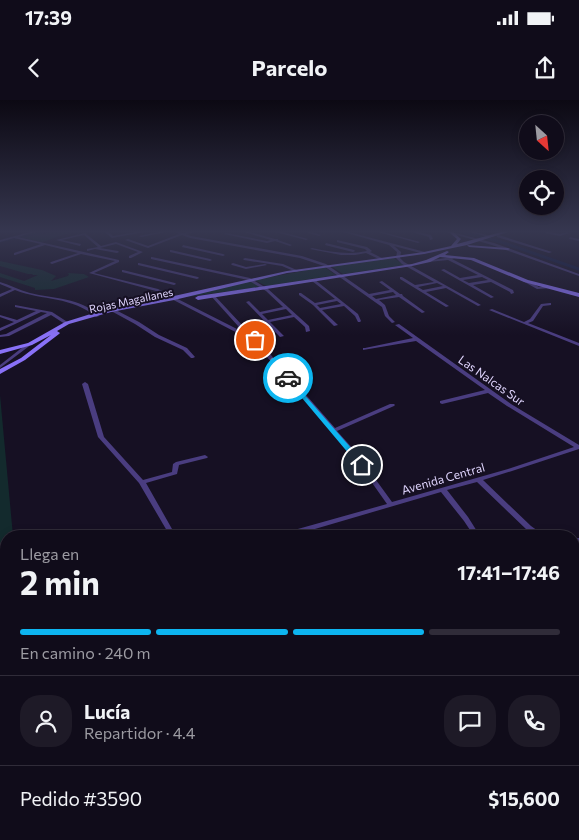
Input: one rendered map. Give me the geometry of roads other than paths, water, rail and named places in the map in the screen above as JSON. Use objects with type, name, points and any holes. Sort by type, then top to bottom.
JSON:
[{"type":"street","points":[[108,266],[91,273],[157,290],[239,331],[261,345],[356,456],[391,505]]},
{"type":"street","points":[[145,266],[197,278]]},
{"type":"street","points":[[170,272],[183,266]]},
{"type":"street","points":[[189,266],[251,280],[295,316],[307,327],[308,331]]},
{"type":"street","points":[[177,274],[193,266]]},
{"type":"street","points":[[238,266],[248,268],[260,266]]},
{"type":"street","points":[[248,268],[252,266]]},
{"type":"street","points":[[280,266],[295,270]]},
{"type":"street","name":"Las Nalcas Sur","points":[[326,266],[386,308],[387,316],[395,324],[489,391],[578,447]]},
{"type":"street","name":"Rojas Magallanes","points":[[0,367],[30,344],[67,323],[112,311],[177,299],[295,270],[330,266]]},
{"type":"street","points":[[407,266],[480,306]]},
{"type":"street","name":"Rojas Magallanes","points":[[177,299],[212,296],[407,266]]},
{"type":"street","points":[[459,266],[512,291],[512,293]]},
{"type":"street","points":[[489,266],[522,279],[579,295]]},
{"type":"street","points":[[553,266],[579,275]]},
{"type":"street","points":[[444,270],[492,297]]},
{"type":"street","points":[[123,271],[174,284]]},
{"type":"street","points":[[125,282],[142,276]]},
{"type":"street","points":[[460,279],[479,276]]},
{"type":"street","points":[[133,284],[150,278]]},
{"type":"street","points":[[401,278],[447,306]]},
{"type":"street","points":[[311,280],[357,315],[359,321]]},
{"type":"street","points":[[470,284],[491,281]]},
{"type":"street","points":[[381,282],[424,312]]},
{"type":"street","points":[[416,286],[437,282]]},
{"type":"street","points":[[0,283],[14,289],[71,302],[96,315]]},
{"type":"street","points":[[424,291],[446,287]]},
{"type":"street","points":[[0,296],[14,289]]},
{"type":"street","points":[[369,296],[394,291]]},
{"type":"street","points":[[300,294],[314,304],[336,325]]},
{"type":"street","points":[[375,300],[401,295]]},
{"type":"street","points":[[212,296],[240,326],[239,331]]},
{"type":"street","points":[[314,304],[336,300]]},
{"type":"street","points":[[248,302],[282,336]]},
{"type":"street","points":[[524,323],[532,320],[533,315],[539,311],[542,305],[550,304]]},
{"type":"street","points":[[103,305],[112,311],[130,318],[157,336],[185,349],[193,356]]},
{"type":"street","points":[[320,310],[345,305]]},
{"type":"street","points":[[16,306],[51,313],[67,323]]},
{"type":"street","points":[[260,313],[285,308]]},
{"type":"street","points":[[490,310],[579,346]]},
{"type":"street","points":[[0,330],[41,311]]},
{"type":"street","points":[[0,336],[9,334],[51,313]]},
{"type":"street","name":"Rojas Magallanes","points":[[0,372],[62,331],[96,315]]},
{"type":"street","points":[[0,316],[16,321]]},
{"type":"street","points":[[267,321],[295,316]]},
{"type":"street","points":[[365,349],[417,339]]},
{"type":"street","points":[[0,352],[30,344]]},
{"type":"street","points":[[85,384],[101,437],[142,482],[170,530]]},
{"type":"street","points":[[442,402],[489,391]]},
{"type":"street","points":[[334,430],[392,405]]},
{"type":"street","name":"Avenida Central","points":[[305,530],[443,490],[578,447]]},
{"type":"street","points":[[142,482],[175,473],[176,464],[178,463],[205,457]]},
{"type":"street","points":[[478,479],[532,530]]},
{"type":"street","points":[[443,490],[473,530]]},
{"type":"waterway","points":[[569,266],[579,269]]}]
